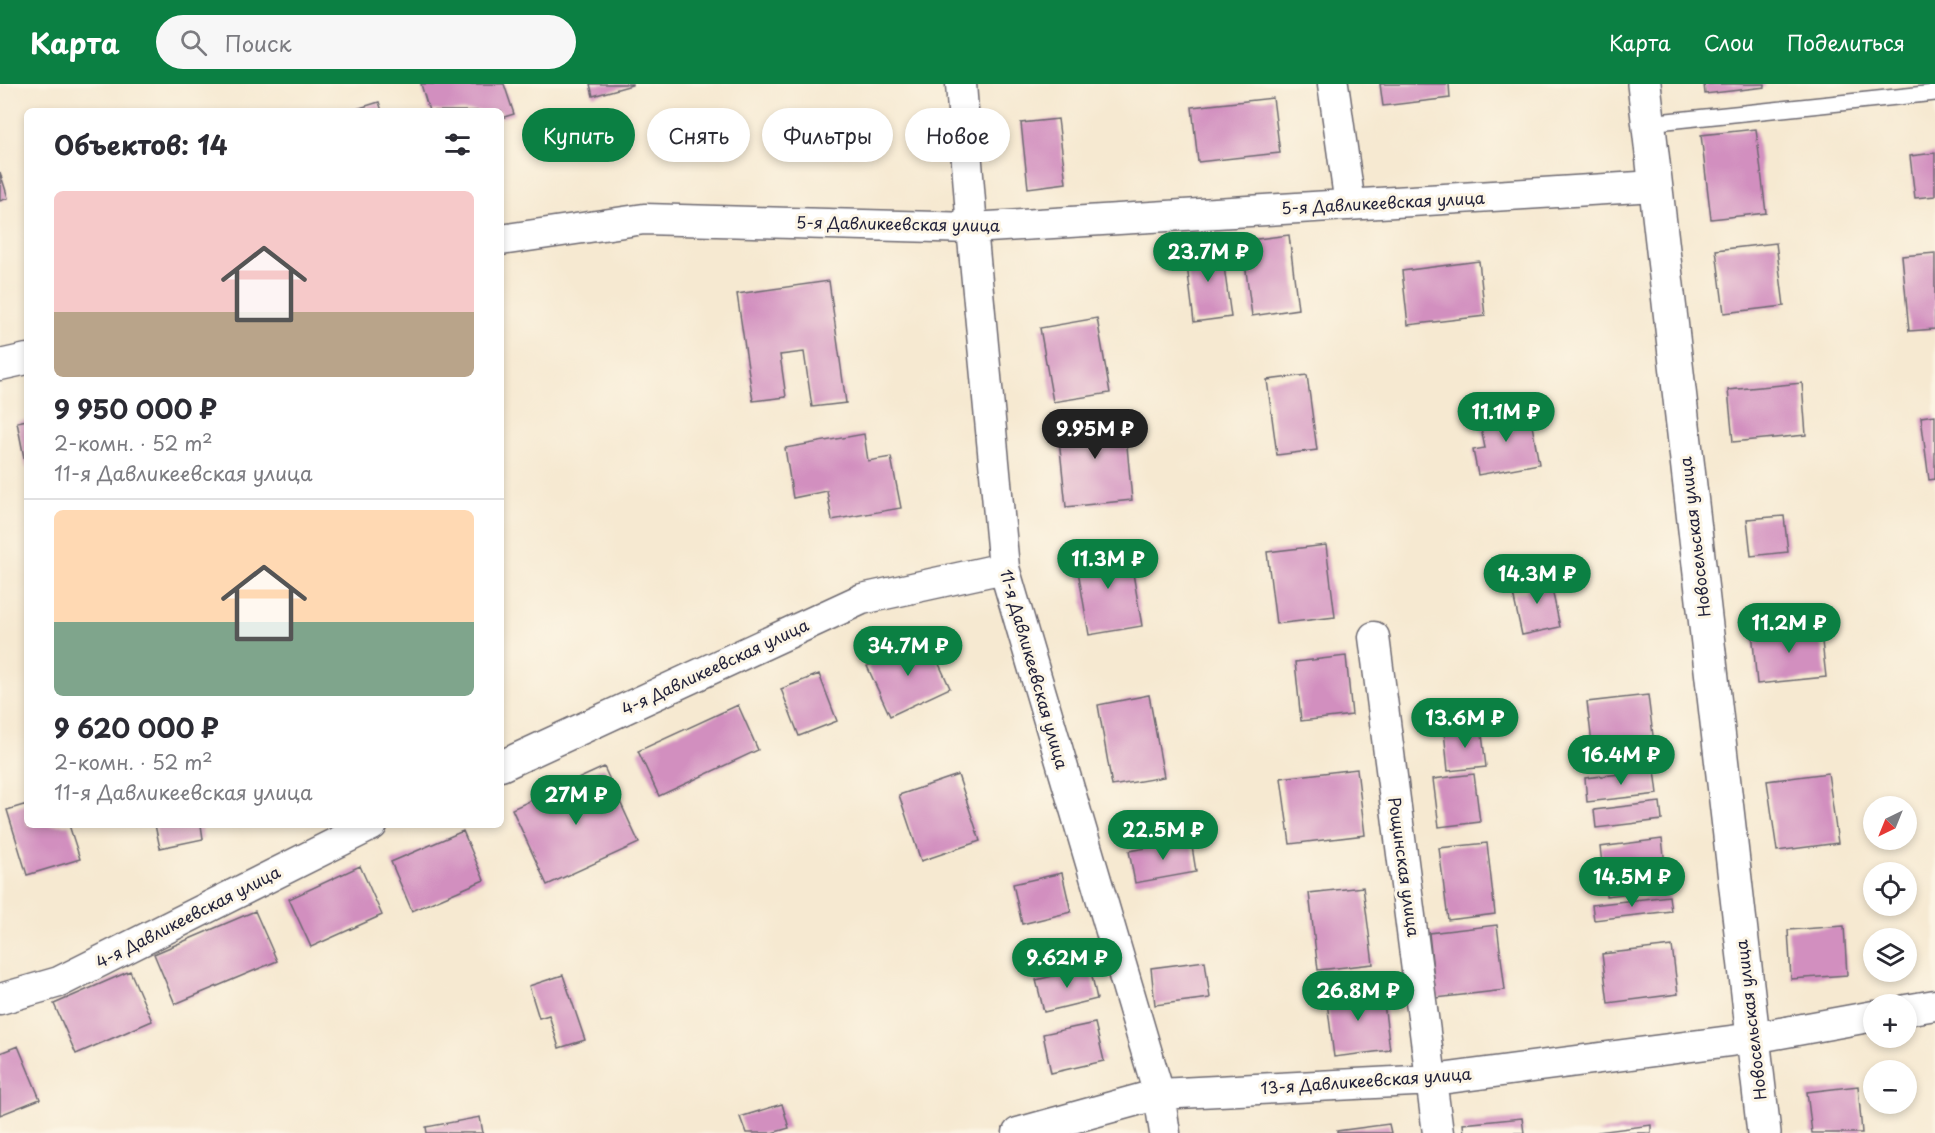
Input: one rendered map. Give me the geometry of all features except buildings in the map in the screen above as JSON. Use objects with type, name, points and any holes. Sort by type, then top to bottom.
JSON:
[{"type":"street","name":"11-я Давликеевская улица","points":[[961,84],[1004,568],[1159,1094],[1165,1133]]},
{"type":"street","points":[[1333,84],[1350,205]]},
{"type":"street","name":"Новосельская улица","points":[[1644,84],[1764,1133]]},
{"type":"street","name":"5-я Давликеевская улица","points":[[504,240],[644,219],[972,228],[1655,186]]},
{"type":"street","points":[[0,365],[24,360]]},
{"type":"street","name":"4-я Давликеевская улица","points":[[504,765],[862,598],[1004,568]]},
{"type":"street","name":"Рощинская улица","points":[[1374,637],[1433,1080],[1438,1133]]},
{"type":"street","name":"4-я Давликеевская улица","points":[[0,999],[59,982],[366,828]]},
{"type":"street","points":[[1917,1008],[1935,1005]]},
{"type":"street","points":[[1753,1038],[1863,1018]]},
{"type":"street","name":"13-я Давликеевская улица","points":[[1018,1133],[1159,1094],[1433,1080],[1753,1038]]},
{"type":"lane","points":[[1648,123],[1935,93]]}]
